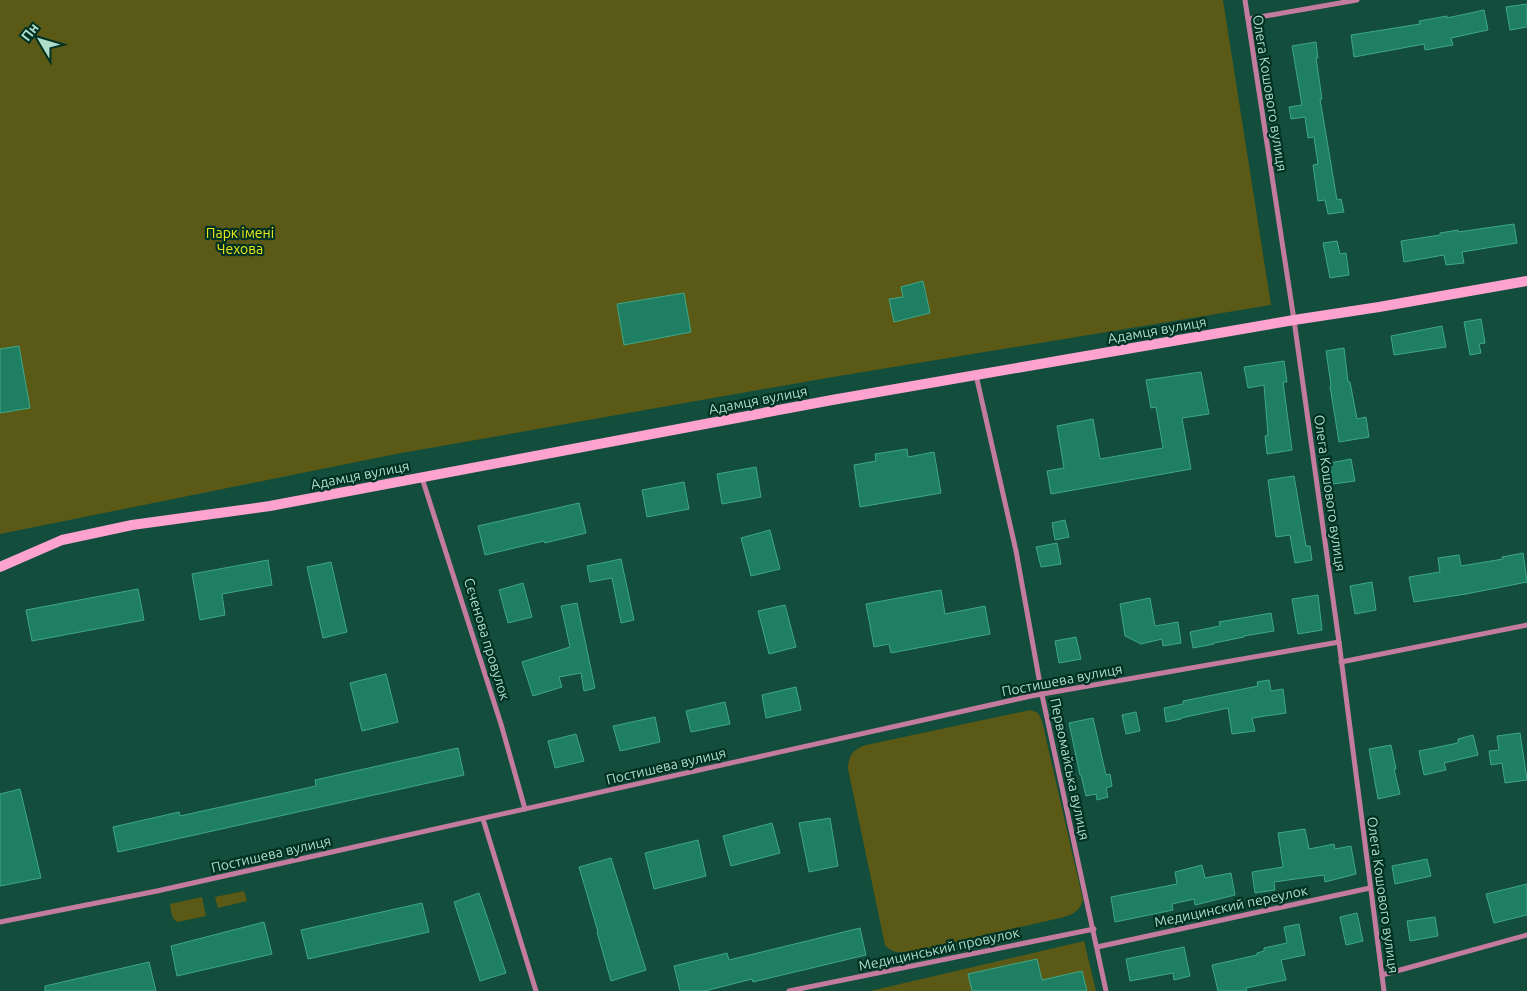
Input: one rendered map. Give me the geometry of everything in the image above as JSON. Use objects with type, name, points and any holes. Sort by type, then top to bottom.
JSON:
[{"type":"street","name":"Олега Кошового вулиця","points":[[1245,0],[1294,320],[1339,642],[1384,991]]},
{"type":"street","points":[[1248,19],[1357,0]]},
{"type":"street","name":"Адамця вулиця","points":[[0,567],[62,540],[132,525],[270,506],[822,402],[1527,280]]},
{"type":"street","name":"Первомайська вулиця","points":[[976,376],[1016,551],[1042,695],[1106,991]]},
{"type":"street","name":"Сєченова провулок","points":[[422,478],[501,724],[525,809]]},
{"type":"street","points":[[1341,662],[1527,626]]},
{"type":"street","name":"Постишева вулиця","points":[[0,922],[165,889],[1042,695],[1339,642]]},
{"type":"street","points":[[483,819],[536,991]]},
{"type":"street","name":"Медицинский переулок","points":[[1097,947],[1370,888]]},
{"type":"street","name":"Медицинський провулок","points":[[789,991],[1094,929]]},
{"type":"street","points":[[1382,975],[1527,935]]},
{"type":"green space","name":"Парк імені Чехова","points":[[0,0],[1223,0],[1271,305],[827,378],[396,454],[0,534]]},
{"type":"green space","points":[[1030,710],[1038,713],[1042,721],[1083,900],[1079,908],[1068,916],[915,951],[898,952],[891,950],[885,945],[848,769],[850,757],[855,751],[866,745]]},
{"type":"green space","points":[[244,891],[247,901],[218,908],[215,897]]},
{"type":"green space","points":[[202,897],[206,916],[178,922],[174,919],[170,904]]},
{"type":"green space","points":[[1084,941],[1096,991],[870,991]]},
{"type":"building","points":[[1527,4],[1527,27],[1510,30],[1506,7]]},
{"type":"building","points":[[1484,10],[1488,30],[1451,38],[1453,45],[1425,50],[1424,44],[1354,57],[1351,35],[1420,24],[1419,21],[1447,16],[1447,18]]},
{"type":"building","points":[[1316,42],[1318,58],[1316,58],[1322,99],[1320,99],[1337,200],[1341,199],[1344,212],[1328,214],[1325,200],[1318,201],[1313,165],[1318,164],[1314,137],[1308,138],[1305,117],[1291,119],[1289,107],[1302,105],[1292,46]]},
{"type":"building","points":[[1514,224],[1517,243],[1462,252],[1464,263],[1446,265],[1444,255],[1404,262],[1401,241],[1458,230],[1458,232]]},
{"type":"building","points":[[1337,241],[1340,254],[1346,253],[1349,275],[1330,278],[1323,243]]},
{"type":"building","points":[[923,281],[930,313],[894,322],[889,299],[903,297],[901,287]]},
{"type":"building","points":[[684,293],[691,332],[624,345],[617,304]]},
{"type":"building","points":[[1481,319],[1485,343],[1479,344],[1481,353],[1470,355],[1464,322]]},
{"type":"building","points":[[1442,326],[1446,347],[1394,355],[1391,336]]},
{"type":"building","points":[[19,346],[30,408],[0,413],[0,349]]},
{"type":"building","points":[[1344,348],[1348,382],[1350,382],[1357,419],[1366,417],[1369,437],[1339,442],[1326,351]]},
{"type":"building","points":[[1284,361],[1287,382],[1283,382],[1292,450],[1267,454],[1265,436],[1268,435],[1264,385],[1248,388],[1244,367]]},
{"type":"building","points":[[1201,372],[1209,414],[1182,418],[1191,469],[1051,494],[1047,471],[1064,468],[1057,426],[1093,419],[1100,459],[1163,448],[1156,407],[1151,408],[1146,380]]},
{"type":"building","points":[[907,449],[908,457],[934,452],[941,493],[860,507],[854,465],[876,461],[875,454]]},
{"type":"building","points":[[1351,459],[1355,481],[1333,484],[1330,463]]},
{"type":"building","points":[[756,467],[761,497],[722,504],[717,474]]},
{"type":"building","points":[[1294,476],[1306,546],[1310,546],[1312,560],[1295,563],[1290,535],[1276,537],[1268,480]]},
{"type":"building","points":[[684,482],[689,509],[647,517],[642,490]]},
{"type":"building","points":[[579,503],[586,533],[485,555],[478,526]]},
{"type":"building","points":[[1065,520],[1069,537],[1055,540],[1052,523]]},
{"type":"building","points":[[770,530],[780,569],[751,576],[741,538]]},
{"type":"building","points":[[1057,543],[1061,564],[1041,567],[1036,547]]},
{"type":"building","points":[[1523,553],[1527,582],[1414,602],[1409,577],[1440,572],[1438,558],[1459,555],[1461,566],[1503,559],[1502,557]]},
{"type":"building","points":[[621,559],[634,620],[621,623],[612,578],[590,582],[587,566]]},
{"type":"building","points":[[268,560],[272,585],[222,594],[225,615],[200,620],[192,574]]},
{"type":"building","points":[[331,562],[347,632],[323,638],[307,567]]},
{"type":"building","points":[[1372,582],[1376,610],[1355,614],[1350,586]]},
{"type":"building","points":[[523,583],[532,617],[508,623],[499,590]]},
{"type":"building","points":[[138,589],[144,620],[32,641],[26,610]]},
{"type":"building","points":[[941,590],[945,614],[985,606],[990,634],[891,653],[889,644],[874,647],[866,604]]},
{"type":"building","points":[[1318,595],[1322,630],[1298,634],[1292,599]]},
{"type":"building","points":[[1150,598],[1155,626],[1178,622],[1181,643],[1163,646],[1162,639],[1141,644],[1125,636],[1120,604]]},
{"type":"building","points":[[577,603],[595,688],[584,691],[581,673],[559,677],[562,687],[533,696],[522,662],[570,647],[561,606]]},
{"type":"building","points":[[785,605],[796,647],[769,654],[758,611]]},
{"type":"building","points":[[1271,613],[1274,631],[1193,648],[1190,632],[1220,626],[1219,622]]},
{"type":"building","points":[[1076,637],[1081,659],[1059,663],[1055,641]]},
{"type":"building","points":[[386,674],[398,722],[362,731],[350,683]]},
{"type":"building","points":[[1269,680],[1271,691],[1283,689],[1286,713],[1252,718],[1255,731],[1232,734],[1228,708],[1166,722],[1164,708],[1183,704],[1183,701],[1258,686],[1257,682]]},
{"type":"building","points":[[796,687],[801,710],[766,718],[762,695]]},
{"type":"building","points":[[725,702],[730,724],[691,732],[686,711]]},
{"type":"building","points":[[1136,712],[1140,731],[1126,734],[1122,715]]},
{"type":"building","points":[[655,717],[660,742],[620,751],[613,726]]},
{"type":"building","points":[[1093,718],[1106,775],[1110,774],[1112,786],[1106,788],[1108,797],[1097,800],[1096,794],[1086,796],[1069,723]]},
{"type":"building","points":[[1520,733],[1527,780],[1505,783],[1502,763],[1491,765],[1489,751],[1499,750],[1497,736]]},
{"type":"building","points":[[576,734],[584,761],[555,768],[548,741]]},
{"type":"building","points":[[1473,735],[1478,755],[1444,763],[1446,770],[1424,775],[1419,751],[1458,743],[1458,739]]},
{"type":"building","points":[[1391,745],[1400,794],[1378,799],[1369,749]]},
{"type":"building","points":[[458,748],[464,775],[118,852],[113,827],[179,812],[180,816],[316,786],[315,780]]},
{"type":"building","points":[[20,789],[41,878],[0,886],[0,794]]},
{"type":"building","points":[[830,818],[838,866],[809,872],[799,823]]},
{"type":"building","points":[[772,823],[780,853],[731,866],[723,836]]},
{"type":"building","points":[[1305,829],[1309,849],[1334,844],[1335,849],[1351,846],[1356,874],[1325,882],[1324,875],[1274,882],[1275,890],[1255,893],[1252,872],[1283,867],[1278,833]]},
{"type":"building","points":[[698,840],[706,876],[654,889],[645,853]]},
{"type":"building","points":[[611,858],[646,970],[611,981],[579,867]]},
{"type":"building","points":[[1427,859],[1431,876],[1395,884],[1392,866]]},
{"type":"building","points":[[1202,865],[1205,878],[1231,873],[1235,895],[1195,905],[1194,899],[1172,904],[1173,910],[1115,922],[1111,897],[1177,884],[1175,872]]},
{"type":"building","points":[[1527,884],[1527,915],[1494,923],[1486,894]]},
{"type":"building","points":[[479,893],[506,973],[480,981],[454,902]]},
{"type":"building","points":[[422,903],[429,932],[308,959],[301,930]]},
{"type":"building","points":[[1357,913],[1363,941],[1346,945],[1340,917]]},
{"type":"building","points":[[1435,917],[1438,936],[1410,941],[1407,921]]},
{"type":"building","points":[[264,922],[272,954],[177,976],[171,946]]},
{"type":"building","points":[[1299,924],[1305,955],[1281,960],[1286,980],[1246,988],[1247,991],[1218,991],[1212,965],[1257,955],[1257,953],[1264,951],[1264,948],[1287,943],[1284,927]]},
{"type":"building","points":[[860,928],[866,955],[753,982],[752,979],[705,991],[680,991],[674,966],[727,953],[729,960]]},
{"type":"building","points":[[1184,947],[1190,976],[1174,980],[1173,973],[1130,981],[1126,959]]},
{"type":"building","points":[[1037,959],[1042,980],[1082,971],[1087,991],[972,991],[968,974]]},
{"type":"building","points":[[149,962],[156,991],[45,991],[45,986]]}]
